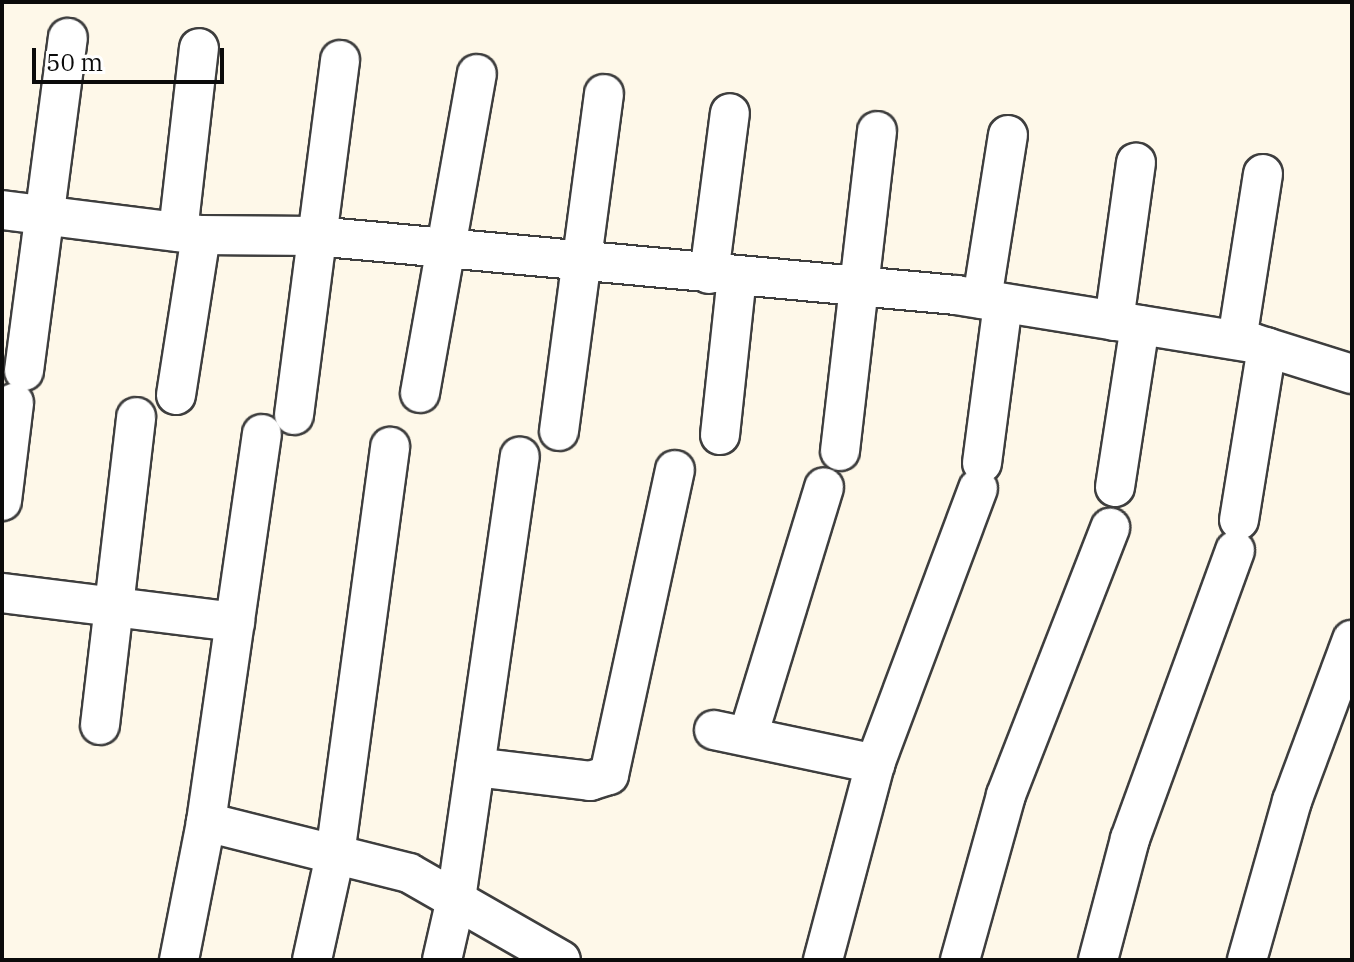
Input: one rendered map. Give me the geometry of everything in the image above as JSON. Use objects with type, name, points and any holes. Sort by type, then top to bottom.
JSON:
[{"type":"street","points":[[2,501],[68,38]]},
{"type":"street","points":[[176,395],[199,48]]},
{"type":"street","points":[[294,415],[340,60]]},
{"type":"street","points":[[420,393],[477,74]]},
{"type":"street","points":[[559,431],[604,94]]},
{"type":"street","points":[[720,435],[730,113]]},
{"type":"street","points":[[840,451],[877,131]]},
{"type":"street","points":[[823,960],[875,764],[980,476],[1008,135]]},
{"type":"street","points":[[1115,487],[1136,163]]},
{"type":"street","points":[[1098,960],[1130,839],[1237,535],[1263,174]]},
{"type":"street","points":[[2,210],[189,233],[315,236],[993,301],[1252,344],[1352,374]]},
{"type":"street","points":[[100,725],[136,417]]},
{"type":"street","points":[[179,960],[206,822],[262,434]]},
{"type":"street","points":[[312,960],[335,855],[390,447]]},
{"type":"street","points":[[442,960],[456,899],[520,457]]},
{"type":"street","points":[[475,767],[590,781],[609,775],[675,470]]},
{"type":"street","points":[[824,487],[731,733],[875,764]]},
{"type":"street","points":[[960,960],[1006,795],[1110,528]]},
{"type":"street","points":[[2,593],[235,622]]},
{"type":"street","points":[[1247,960],[1292,801],[1352,640]]},
{"type":"street","points":[[206,822],[409,873],[561,960]]}]
